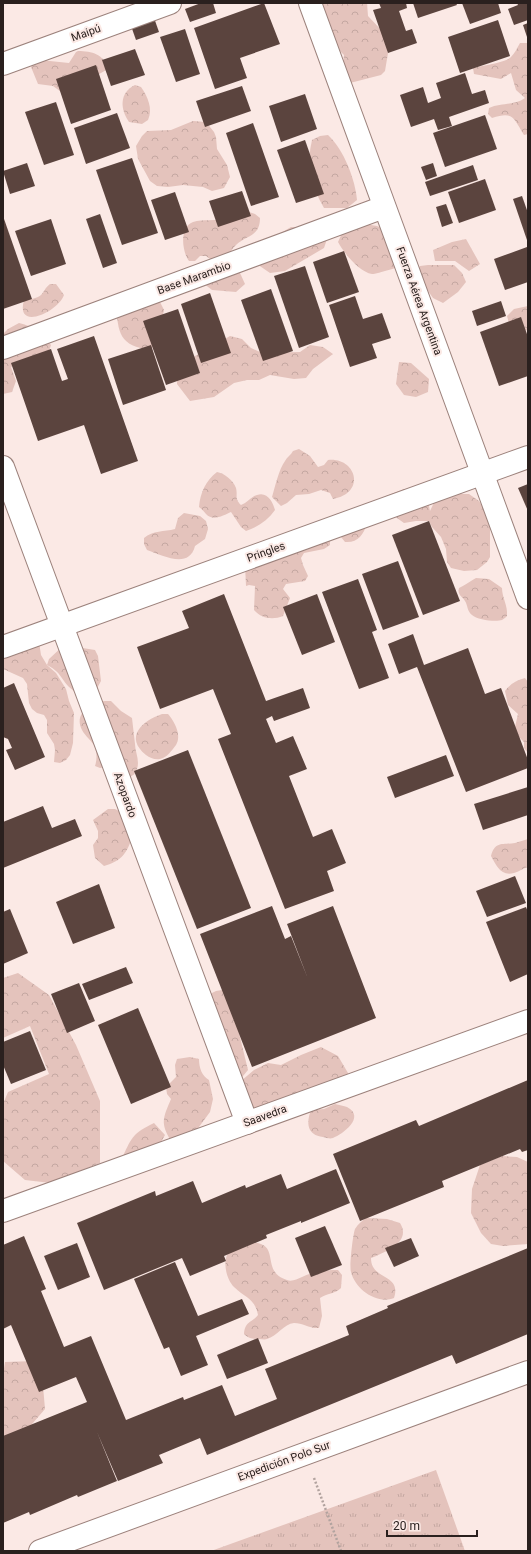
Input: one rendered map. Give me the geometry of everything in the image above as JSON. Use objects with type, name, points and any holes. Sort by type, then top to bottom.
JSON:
[{"type":"street","name":"Maipú","points":[[3,64],[170,3]]},
{"type":"street","name":"Fuerza Aérea Argentina","points":[[310,3],[528,598]]},
{"type":"street","name":"Base Marambio","points":[[3,348],[384,207]]},
{"type":"street","name":"Pringles","points":[[3,646],[528,457]]},
{"type":"street","name":"Azopardo","points":[[3,467],[247,1123]]},
{"type":"street","name":"Saavedra","points":[[3,1211],[528,1021]]},
{"type":"street","name":"Expedición Polo Sur","points":[[40,1551],[528,1372]]},
{"type":"path","points":[[305,1454],[340,1551]]},
{"type":"green space","points":[[315,3],[367,3],[368,16],[385,34],[388,53],[385,71],[381,75],[350,83],[342,74],[344,55],[340,51],[321,48]]},
{"type":"green space","points":[[520,43],[527,43],[528,45],[528,134],[524,135],[512,117],[504,115],[492,118],[488,114],[489,108],[516,102],[525,98],[516,90],[511,73],[501,79],[474,74],[473,68],[509,59],[514,54]]},
{"type":"green space","points":[[78,51],[97,54],[104,60],[108,69],[64,94],[53,86],[38,84],[31,67],[34,62],[40,60],[69,63]]},
{"type":"green space","points":[[135,85],[141,87],[148,99],[150,107],[148,120],[142,124],[129,122],[123,107],[126,92]]},
{"type":"green space","points":[[193,121],[206,122],[214,132],[217,149],[227,165],[230,177],[224,188],[212,191],[203,187],[183,185],[168,187],[157,186],[150,181],[138,159],[136,146],[147,131],[171,130]]},
{"type":"green space","points":[[328,135],[334,141],[344,157],[354,183],[357,200],[347,208],[324,208],[313,183],[310,166],[310,149],[312,140],[320,136]]},
{"type":"green space","points":[[249,212],[260,218],[258,229],[252,235],[235,246],[228,259],[216,260],[206,256],[200,256],[195,261],[189,261],[183,246],[183,240],[185,229],[189,225],[197,221],[225,219]]},
{"type":"green space","points":[[365,224],[377,226],[389,231],[408,264],[372,274],[367,273],[357,266],[338,242],[343,231]]},
{"type":"green space","points":[[291,227],[316,228],[328,236],[324,248],[285,271],[270,273],[251,260],[264,243]]},
{"type":"green space","points":[[466,239],[480,264],[469,271],[455,261],[435,261],[433,250],[452,242]]},
{"type":"green space","points":[[454,265],[462,273],[466,282],[458,292],[443,303],[433,298],[416,274],[420,266]]},
{"type":"green space","points":[[229,267],[240,273],[245,284],[236,292],[212,290],[203,283]]},
{"type":"green space","points":[[50,284],[56,284],[64,295],[60,301],[54,307],[38,316],[31,317],[26,315],[23,310],[24,300],[39,296]]},
{"type":"green space","points":[[158,298],[164,310],[160,331],[151,350],[132,345],[122,336],[118,323],[116,304]]},
{"type":"green space","points":[[528,306],[528,330],[517,332],[510,327],[507,316],[514,309]]},
{"type":"green space","points":[[19,323],[29,326],[37,331],[51,345],[47,357],[23,360],[11,367],[16,381],[12,392],[3,394],[3,334],[8,329]]},
{"type":"green space","points":[[230,336],[242,339],[251,348],[262,353],[300,352],[310,345],[323,347],[333,354],[313,369],[306,378],[294,379],[270,375],[259,380],[247,380],[234,383],[214,397],[190,401],[177,384],[177,372],[195,356]]},
{"type":"green space","points":[[399,362],[411,363],[429,379],[428,392],[416,397],[404,395],[396,384]]},
{"type":"green space","points":[[299,449],[310,456],[318,467],[324,465],[328,460],[338,461],[345,464],[351,469],[354,476],[354,483],[350,490],[344,495],[333,499],[330,493],[321,490],[309,494],[296,495],[281,506],[272,497],[277,478],[286,460],[293,451]]},
{"type":"green space","points":[[217,472],[225,475],[233,482],[236,488],[237,499],[241,505],[261,494],[269,498],[275,510],[262,523],[246,531],[241,527],[231,512],[215,518],[209,516],[199,507],[202,492],[213,475]]},
{"type":"green space","points":[[404,489],[423,489],[430,511],[438,494],[469,494],[479,501],[490,525],[490,557],[487,562],[477,570],[464,571],[451,568],[447,562],[446,549],[441,537],[429,521],[404,523],[387,511],[386,496]]},
{"type":"green space","points":[[348,511],[367,524],[364,532],[357,540],[345,542],[341,537],[335,536],[332,519],[336,514]]},
{"type":"green space","points":[[184,513],[200,516],[206,521],[208,529],[205,539],[195,546],[192,553],[181,559],[174,559],[147,550],[144,544],[144,538],[147,535],[155,532],[175,529],[178,518]]},
{"type":"green space","points":[[330,538],[330,545],[324,549],[304,553],[301,558],[308,576],[305,581],[286,584],[283,589],[290,598],[283,616],[268,618],[260,615],[254,610],[255,586],[246,586],[245,565]]},
{"type":"green space","points":[[476,578],[489,579],[502,588],[507,612],[507,616],[503,620],[495,621],[482,619],[474,617],[469,612],[465,601],[459,594],[459,588]]},
{"type":"green space","points":[[3,641],[39,642],[41,655],[47,665],[56,673],[66,689],[74,713],[73,743],[70,755],[66,760],[60,763],[54,762],[54,744],[47,733],[47,720],[44,715],[37,713],[32,709],[29,703],[27,684],[23,678],[3,669]]},
{"type":"green space","points":[[64,645],[95,650],[98,656],[101,681],[95,692],[78,695],[66,684],[53,668],[47,665],[49,659]]},
{"type":"green space","points":[[525,678],[528,682],[528,753],[524,748],[524,742],[519,737],[515,727],[518,714],[508,705],[505,691],[509,686]]},
{"type":"green space","points":[[111,701],[121,711],[132,718],[138,766],[135,774],[128,778],[107,767],[100,768],[95,766],[95,747],[83,732],[80,724],[80,719],[85,710],[95,704]]},
{"type":"green space","points":[[162,714],[168,714],[173,721],[178,733],[178,741],[171,751],[163,758],[154,759],[146,755],[140,748],[136,742],[136,736],[142,725]]},
{"type":"green space","points":[[108,809],[115,809],[127,815],[125,827],[133,835],[126,851],[120,859],[104,866],[95,858],[93,845],[98,838],[98,831],[93,820]]},
{"type":"green space","points":[[528,839],[528,867],[509,874],[502,872],[491,856],[495,848],[500,845]]},
{"type":"green space","points":[[18,973],[49,995],[76,1045],[100,1101],[100,1163],[51,1183],[25,1180],[3,1161],[3,1104],[8,1092],[49,1074],[30,1026],[3,1038],[3,978]]},
{"type":"green space","points":[[222,990],[229,992],[248,1070],[238,1082],[204,997],[216,991]]},
{"type":"green space","points":[[321,1047],[338,1056],[348,1073],[354,1089],[252,1112],[241,1081],[254,1070],[268,1063],[281,1065]]},
{"type":"green space","points":[[190,1057],[199,1059],[201,1071],[209,1080],[213,1099],[210,1112],[196,1131],[171,1141],[164,1125],[166,1111],[171,1099],[167,1094],[166,1087],[176,1077],[175,1065],[177,1059]]},
{"type":"green space","points":[[335,1104],[347,1107],[352,1111],[354,1120],[351,1125],[342,1133],[332,1138],[314,1134],[309,1128],[308,1124],[311,1110],[324,1109]]},
{"type":"green space","points":[[154,1123],[165,1135],[146,1168],[123,1156],[131,1139]]},
{"type":"green space","points":[[502,1156],[517,1157],[528,1162],[528,1244],[503,1246],[491,1244],[481,1233],[471,1213],[472,1189],[480,1165]]},
{"type":"green space","points":[[366,1218],[387,1219],[400,1223],[403,1230],[400,1241],[383,1253],[371,1258],[372,1265],[376,1270],[394,1284],[394,1298],[387,1300],[374,1297],[362,1290],[353,1278],[350,1264],[353,1237],[355,1229]]},
{"type":"green space","points":[[241,1243],[261,1244],[267,1248],[275,1273],[289,1281],[315,1272],[338,1270],[342,1275],[341,1288],[320,1298],[322,1316],[319,1328],[294,1323],[265,1339],[252,1338],[244,1334],[247,1324],[258,1315],[257,1309],[255,1305],[238,1291],[229,1280],[225,1263],[228,1253]]},
{"type":"green space","points":[[35,1361],[43,1386],[45,1409],[20,1438],[3,1443],[3,1375],[5,1362]]},
{"type":"green space","points":[[436,1470],[465,1551],[211,1551]]},
{"type":"building","points":[[201,3],[213,3],[216,13],[190,22],[185,9]]},
{"type":"building","points":[[264,3],[280,44],[240,58],[247,78],[215,89],[194,28]]},
{"type":"building","points":[[379,3],[406,3],[407,8],[399,11],[406,31],[412,29],[417,43],[388,53],[373,10],[381,8]]},
{"type":"building","points":[[413,3],[456,3],[457,5],[418,18]]},
{"type":"building","points":[[462,3],[498,3],[501,13],[470,24]]},
{"type":"building","points":[[517,3],[528,3],[528,20],[514,25],[508,9],[518,5]]},
{"type":"building","points":[[153,15],[159,32],[136,40],[130,23]]},
{"type":"building","points":[[498,20],[510,56],[460,73],[448,37]]},
{"type":"building","points":[[528,23],[528,40],[523,25]]},
{"type":"building","points":[[185,29],[200,74],[176,82],[160,37]]},
{"type":"building","points":[[135,49],[145,75],[111,86],[102,60]]},
{"type":"building","points":[[96,65],[111,110],[71,124],[56,79]]},
{"type":"building","points":[[465,73],[472,94],[485,90],[489,103],[449,117],[452,126],[438,130],[434,119],[411,127],[400,95],[423,87],[428,103],[441,98],[436,83]]},
{"type":"building","points":[[242,86],[251,111],[205,127],[196,101]]},
{"type":"building","points":[[305,94],[317,129],[281,142],[269,106]]},
{"type":"building","points":[[56,102],[74,155],[44,165],[25,112]]},
{"type":"building","points":[[117,113],[130,148],[86,164],[74,128]]},
{"type":"building","points":[[485,115],[497,149],[445,167],[433,133]]},
{"type":"building","points":[[253,123],[279,197],[251,206],[226,133]]},
{"type":"building","points":[[305,140],[324,194],[296,203],[277,150]]},
{"type":"building","points":[[132,158],[158,233],[122,245],[96,170]]},
{"type":"building","points":[[27,163],[35,186],[10,194],[3,171]]},
{"type":"building","points":[[433,163],[437,176],[426,180],[421,167]]},
{"type":"building","points":[[473,165],[478,180],[430,196],[425,182]]},
{"type":"building","points":[[485,179],[496,210],[459,223],[448,192]]},
{"type":"building","points":[[242,191],[251,216],[218,227],[209,201]]},
{"type":"building","points":[[175,192],[189,232],[165,240],[151,200]]},
{"type":"building","points":[[522,196],[528,213],[528,243],[513,199]]},
{"type":"building","points":[[446,204],[453,223],[442,227],[436,207]]},
{"type":"building","points":[[100,214],[117,263],[103,268],[86,219]]},
{"type":"building","points":[[3,216],[32,299],[3,309]]},
{"type":"building","points":[[51,219],[66,264],[31,276],[15,231]]},
{"type":"building","points":[[527,247],[528,282],[505,290],[494,259]]},
{"type":"building","points":[[344,251],[359,292],[327,303],[313,262]]},
{"type":"building","points":[[305,266],[329,337],[299,348],[274,276]]},
{"type":"building","points":[[271,289],[293,351],[263,361],[241,300]]},
{"type":"building","points":[[210,293],[231,353],[201,363],[181,304]]},
{"type":"building","points":[[355,296],[363,319],[382,313],[391,338],[372,344],[377,358],[350,367],[329,305]]},
{"type":"building","points":[[501,301],[506,316],[477,326],[472,311]]},
{"type":"building","points":[[178,309],[200,373],[166,385],[143,321]]},
{"type":"building","points":[[521,317],[528,337],[528,376],[499,386],[480,332]]},
{"type":"building","points":[[94,336],[138,461],[101,474],[84,425],[38,441],[11,363],[51,349],[62,381],[68,379],[57,349]]},
{"type":"building","points":[[151,345],[166,390],[123,405],[108,359]]},
{"type":"building","points":[[528,484],[528,511],[518,488]]},
{"type":"building","points":[[429,521],[460,601],[423,615],[392,535]]},
{"type":"building","points":[[398,561],[419,617],[383,630],[362,574]]},
{"type":"building","points":[[358,579],[377,630],[372,632],[389,678],[359,689],[322,592]]},
{"type":"building","points":[[224,594],[266,701],[303,688],[310,708],[274,721],[272,716],[266,719],[276,743],[293,736],[307,769],[289,776],[313,837],[332,829],[346,863],[327,871],[334,891],[285,909],[218,739],[231,734],[213,689],[160,709],[137,647],[189,628],[182,611]]},
{"type":"building","points":[[317,594],[335,642],[302,655],[283,607]]},
{"type":"building","points":[[413,634],[424,665],[468,648],[485,694],[501,688],[528,760],[528,768],[466,792],[417,667],[399,674],[388,644]]},
{"type":"building","points":[[14,683],[45,757],[15,770],[6,750],[12,748],[8,739],[3,737],[3,688]]},
{"type":"building","points":[[188,750],[251,908],[197,929],[134,771]]},
{"type":"building","points":[[446,755],[454,776],[395,798],[387,777]]},
{"type":"building","points":[[528,787],[528,815],[483,830],[474,804]]},
{"type":"building","points":[[43,806],[52,828],[75,819],[82,836],[3,868],[3,822]]},
{"type":"building","points":[[515,876],[526,903],[487,917],[476,891]]},
{"type":"building","points":[[99,884],[115,928],[73,944],[56,902]]},
{"type":"building","points":[[272,906],[285,939],[291,936],[308,979],[287,924],[333,906],[376,1018],[252,1067],[200,934]]},
{"type":"building","points":[[526,907],[528,912],[528,974],[510,982],[486,922]]},
{"type":"building","points":[[10,909],[28,953],[3,964],[3,912]]},
{"type":"building","points":[[126,967],[133,983],[89,1000],[82,984]]},
{"type":"building","points":[[79,983],[95,1021],[67,1033],[51,994]]},
{"type":"building","points":[[138,1008],[171,1087],[131,1104],[98,1025]]},
{"type":"building","points":[[30,1031],[46,1070],[11,1084],[3,1065],[3,1042]]},
{"type":"building","points":[[528,1080],[528,1150],[522,1152],[520,1149],[442,1181],[444,1187],[360,1221],[333,1154],[416,1120],[419,1126]]},
{"type":"building","points":[[336,1169],[350,1203],[301,1223],[301,1221],[266,1235],[267,1238],[224,1256],[226,1261],[190,1276],[182,1258],[104,1290],[77,1223],[155,1191],[156,1196],[193,1181],[202,1203],[245,1185],[246,1188],[281,1174],[287,1189]]},
{"type":"building","points":[[325,1226],[342,1265],[311,1277],[295,1238]]},
{"type":"building","points":[[24,1236],[46,1289],[41,1291],[64,1347],[91,1336],[126,1420],[183,1397],[184,1400],[222,1385],[235,1416],[277,1399],[265,1369],[349,1335],[346,1326],[388,1308],[387,1306],[528,1248],[528,1334],[456,1364],[452,1355],[207,1455],[200,1438],[159,1455],[163,1463],[118,1481],[97,1432],[117,1481],[78,1497],[77,1495],[30,1515],[29,1512],[3,1523],[3,1436],[87,1402],[76,1377],[39,1392],[11,1325],[3,1329],[3,1245]]},
{"type":"building","points":[[411,1238],[419,1256],[394,1267],[385,1248]]},
{"type":"building","points":[[77,1243],[90,1277],[58,1290],[44,1256]]},
{"type":"building","points":[[175,1262],[198,1316],[242,1299],[249,1314],[196,1336],[208,1365],[181,1376],[169,1347],[164,1349],[134,1279]]},
{"type":"building","points":[[258,1338],[268,1363],[227,1379],[217,1355]]}]
